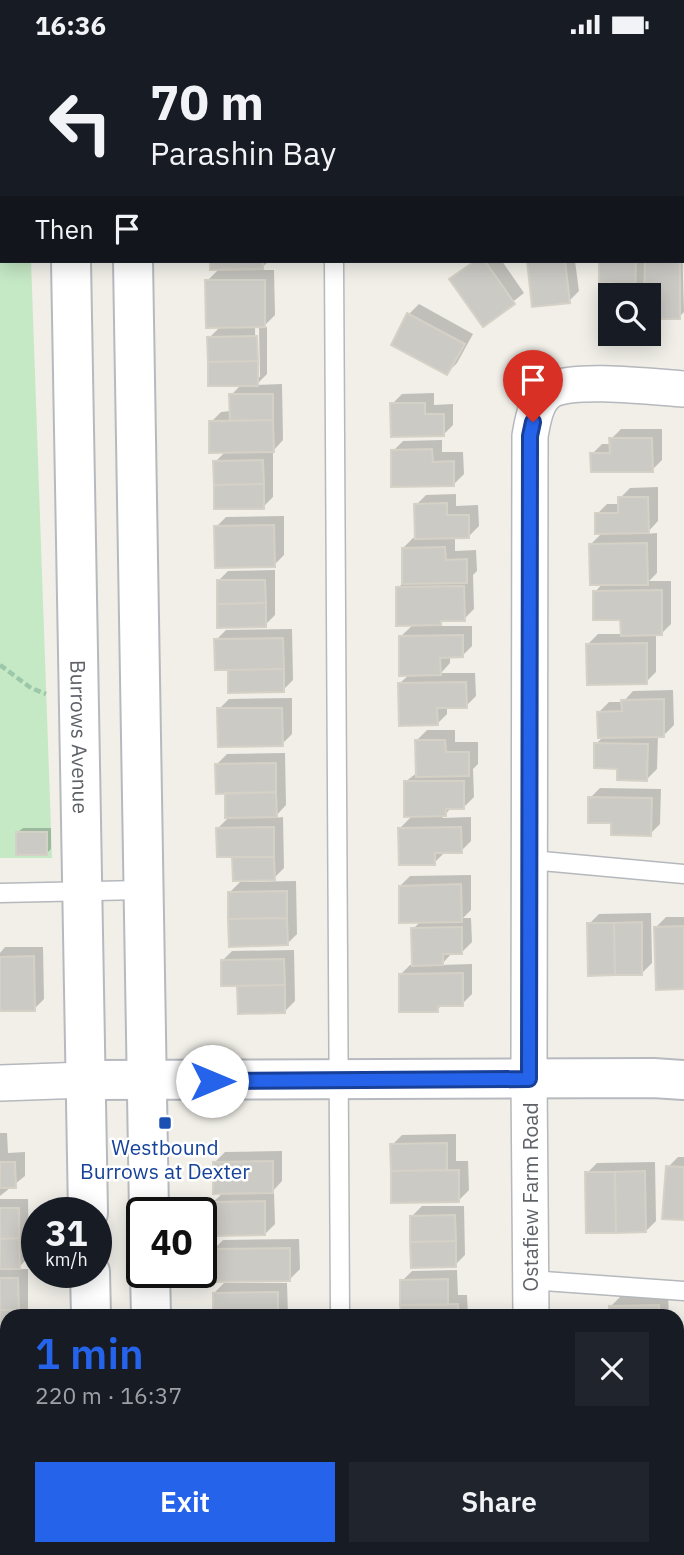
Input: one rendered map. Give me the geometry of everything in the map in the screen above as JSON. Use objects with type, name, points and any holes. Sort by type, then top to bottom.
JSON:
[{"type":"street","name":"Burrows Avenue","points":[[71,263],[88,1197]]},
{"type":"street","points":[[133,263],[149,1197]]},
{"type":"street","name":"Ostafiew Farm Road","points":[[531,1309],[530,436],[536,407],[552,390],[581,384],[684,389]]},
{"type":"street","points":[[0,1083],[86,1080],[684,1080]]},
{"type":"street","points":[[90,1288],[91,1309]]},
{"type":"street","points":[[150,1288],[151,1309]]},
{"type":"lane","points":[[334,263],[340,1309]]},
{"type":"lane","points":[[531,860],[684,874]]},
{"type":"lane","points":[[0,893],[142,890]]},
{"type":"lane","points":[[530,1280],[684,1291]]},
{"type":"path","points":[[0,665],[31,688],[53,697]]},
{"type":"green space","points":[[0,263],[31,263],[52,858],[0,858]]},
{"type":"building","points":[[210,263],[263,263],[263,269],[210,270]]},
{"type":"building","points":[[472,263],[486,263],[515,304],[483,327],[449,279]]},
{"type":"building","points":[[527,263],[565,263],[570,303],[532,307]]},
{"type":"building","points":[[599,263],[636,263],[635,283],[599,283]]},
{"type":"building","points":[[645,263],[680,263],[680,319],[661,319],[661,283],[644,283]]},
{"type":"building","points":[[205,280],[265,280],[265,327],[206,328]]},
{"type":"building","points":[[407,313],[465,344],[447,375],[391,345]]},
{"type":"building","points":[[257,336],[258,361],[208,362],[207,337]]},
{"type":"building","points":[[258,361],[258,386],[208,386],[208,362]]},
{"type":"building","points":[[229,394],[273,394],[273,420],[230,421]]},
{"type":"building","points":[[390,403],[425,403],[425,414],[444,414],[444,436],[391,437]]},
{"type":"building","points":[[273,420],[274,452],[209,453],[209,421]]},
{"type":"building","points":[[609,438],[652,438],[653,472],[591,472],[590,453],[610,453]]},
{"type":"building","points":[[432,449],[433,462],[454,461],[454,486],[391,487],[391,450]]},
{"type":"building","points":[[263,460],[264,484],[214,485],[213,461]]},
{"type":"building","points":[[264,484],[264,509],[214,509],[214,485]]},
{"type":"building","points":[[618,497],[648,497],[649,533],[595,534],[595,513],[618,513]]},
{"type":"building","points":[[447,503],[447,515],[469,515],[469,538],[415,539],[414,504]]},
{"type":"building","points":[[274,525],[275,567],[215,568],[214,526]]},
{"type":"building","points":[[647,543],[648,585],[590,585],[589,544]]},
{"type":"building","points":[[445,547],[446,560],[467,559],[467,583],[402,584],[402,548]]},
{"type":"building","points":[[217,580],[265,580],[266,603],[217,604]]},
{"type":"building","points":[[464,586],[465,621],[441,621],[441,625],[396,626],[396,587]]},
{"type":"building","points":[[662,590],[662,635],[621,636],[620,620],[593,620],[593,591]]},
{"type":"building","points":[[266,603],[266,627],[217,628],[217,604]]},
{"type":"building","points":[[463,635],[463,657],[440,658],[441,675],[399,676],[399,636]]},
{"type":"building","points":[[283,638],[284,669],[215,670],[214,639]]},
{"type":"building","points":[[647,643],[647,684],[587,685],[586,644]]},
{"type":"building","points":[[284,669],[284,692],[228,693],[228,670]]},
{"type":"building","points":[[466,682],[467,708],[437,708],[438,725],[399,726],[398,683]]},
{"type":"building","points":[[664,699],[664,737],[598,738],[597,712],[622,711],[621,700]]},
{"type":"building","points":[[217,708],[282,708],[283,746],[218,747]]},
{"type":"building","points":[[415,740],[445,740],[446,752],[469,752],[469,776],[416,777]]},
{"type":"building","points":[[594,743],[648,744],[647,781],[617,780],[617,769],[594,768]]},
{"type":"building","points":[[276,763],[276,792],[216,794],[215,764]]},
{"type":"building","points":[[404,781],[464,781],[464,809],[446,809],[446,816],[404,817]]},
{"type":"building","points":[[276,792],[277,817],[225,818],[225,793]]},
{"type":"building","points":[[588,797],[652,798],[651,836],[611,835],[611,823],[588,823]]},
{"type":"building","points":[[274,827],[274,857],[217,857],[216,828]]},
{"type":"building","points":[[461,827],[462,853],[435,853],[435,865],[399,865],[398,828]]},
{"type":"building","points":[[16,832],[47,832],[47,855],[16,855]]},
{"type":"building","points":[[232,857],[274,857],[275,880],[233,881]]},
{"type":"building","points":[[461,884],[462,922],[399,923],[399,886]]},
{"type":"building","points":[[287,891],[287,918],[228,919],[228,892]]},
{"type":"building","points":[[287,918],[288,945],[229,947],[228,919]]},
{"type":"building","points":[[642,922],[642,975],[615,975],[614,923]]},
{"type":"building","points":[[587,923],[614,923],[615,975],[588,976]]},
{"type":"building","points":[[684,926],[684,989],[656,990],[654,927]]},
{"type":"building","points":[[462,927],[462,954],[443,954],[443,965],[412,966],[411,928]]},
{"type":"building","points":[[34,956],[35,1011],[0,1011],[0,957]]},
{"type":"building","points":[[284,959],[285,985],[221,986],[221,960]]},
{"type":"building","points":[[463,973],[463,1006],[438,1006],[438,1012],[399,1012],[399,974]]},
{"type":"building","points":[[285,985],[285,1013],[238,1014],[237,986]]},
{"type":"building","points":[[447,1143],[447,1170],[391,1171],[390,1144]]},
{"type":"building","points":[[273,1161],[273,1193],[213,1194],[213,1162]]},
{"type":"building","points":[[0,1162],[15,1162],[16,1188],[0,1188]]},
{"type":"building","points":[[666,1166],[684,1167],[684,1220],[662,1219]]},
{"type":"building","points":[[459,1170],[459,1202],[391,1203],[391,1171]]},
{"type":"building","points":[[645,1171],[646,1232],[616,1233],[615,1172]]},
{"type":"building","points":[[585,1172],[615,1172],[616,1233],[586,1233]]},
{"type":"building","points":[[265,1201],[265,1235],[217,1236],[217,1202]]},
{"type":"building","points":[[0,1208],[19,1208],[19,1238],[0,1239]]},
{"type":"building","points":[[455,1215],[456,1241],[410,1242],[410,1216]]},
{"type":"building","points":[[19,1238],[20,1269],[0,1269],[0,1239]]},
{"type":"building","points":[[456,1241],[456,1267],[411,1268],[410,1242]]},
{"type":"building","points":[[290,1248],[290,1281],[217,1282],[217,1249]]},
{"type":"building","points":[[0,1278],[18,1278],[19,1309],[0,1309]]},
{"type":"building","points":[[448,1279],[448,1305],[400,1305],[400,1280]]},
{"type":"building","points":[[278,1292],[278,1309],[213,1309],[213,1293]]},
{"type":"building","points":[[458,1304],[458,1309],[400,1309],[400,1305]]},
{"type":"building","points":[[659,1305],[659,1309],[609,1309],[609,1306]]},
{"type":"place","name":"Westbound Burrows at Dexter","points":[[165,1123]]},
{"type":"route","points":[[212,1081],[529,1079],[530,436],[533,422]]}]
